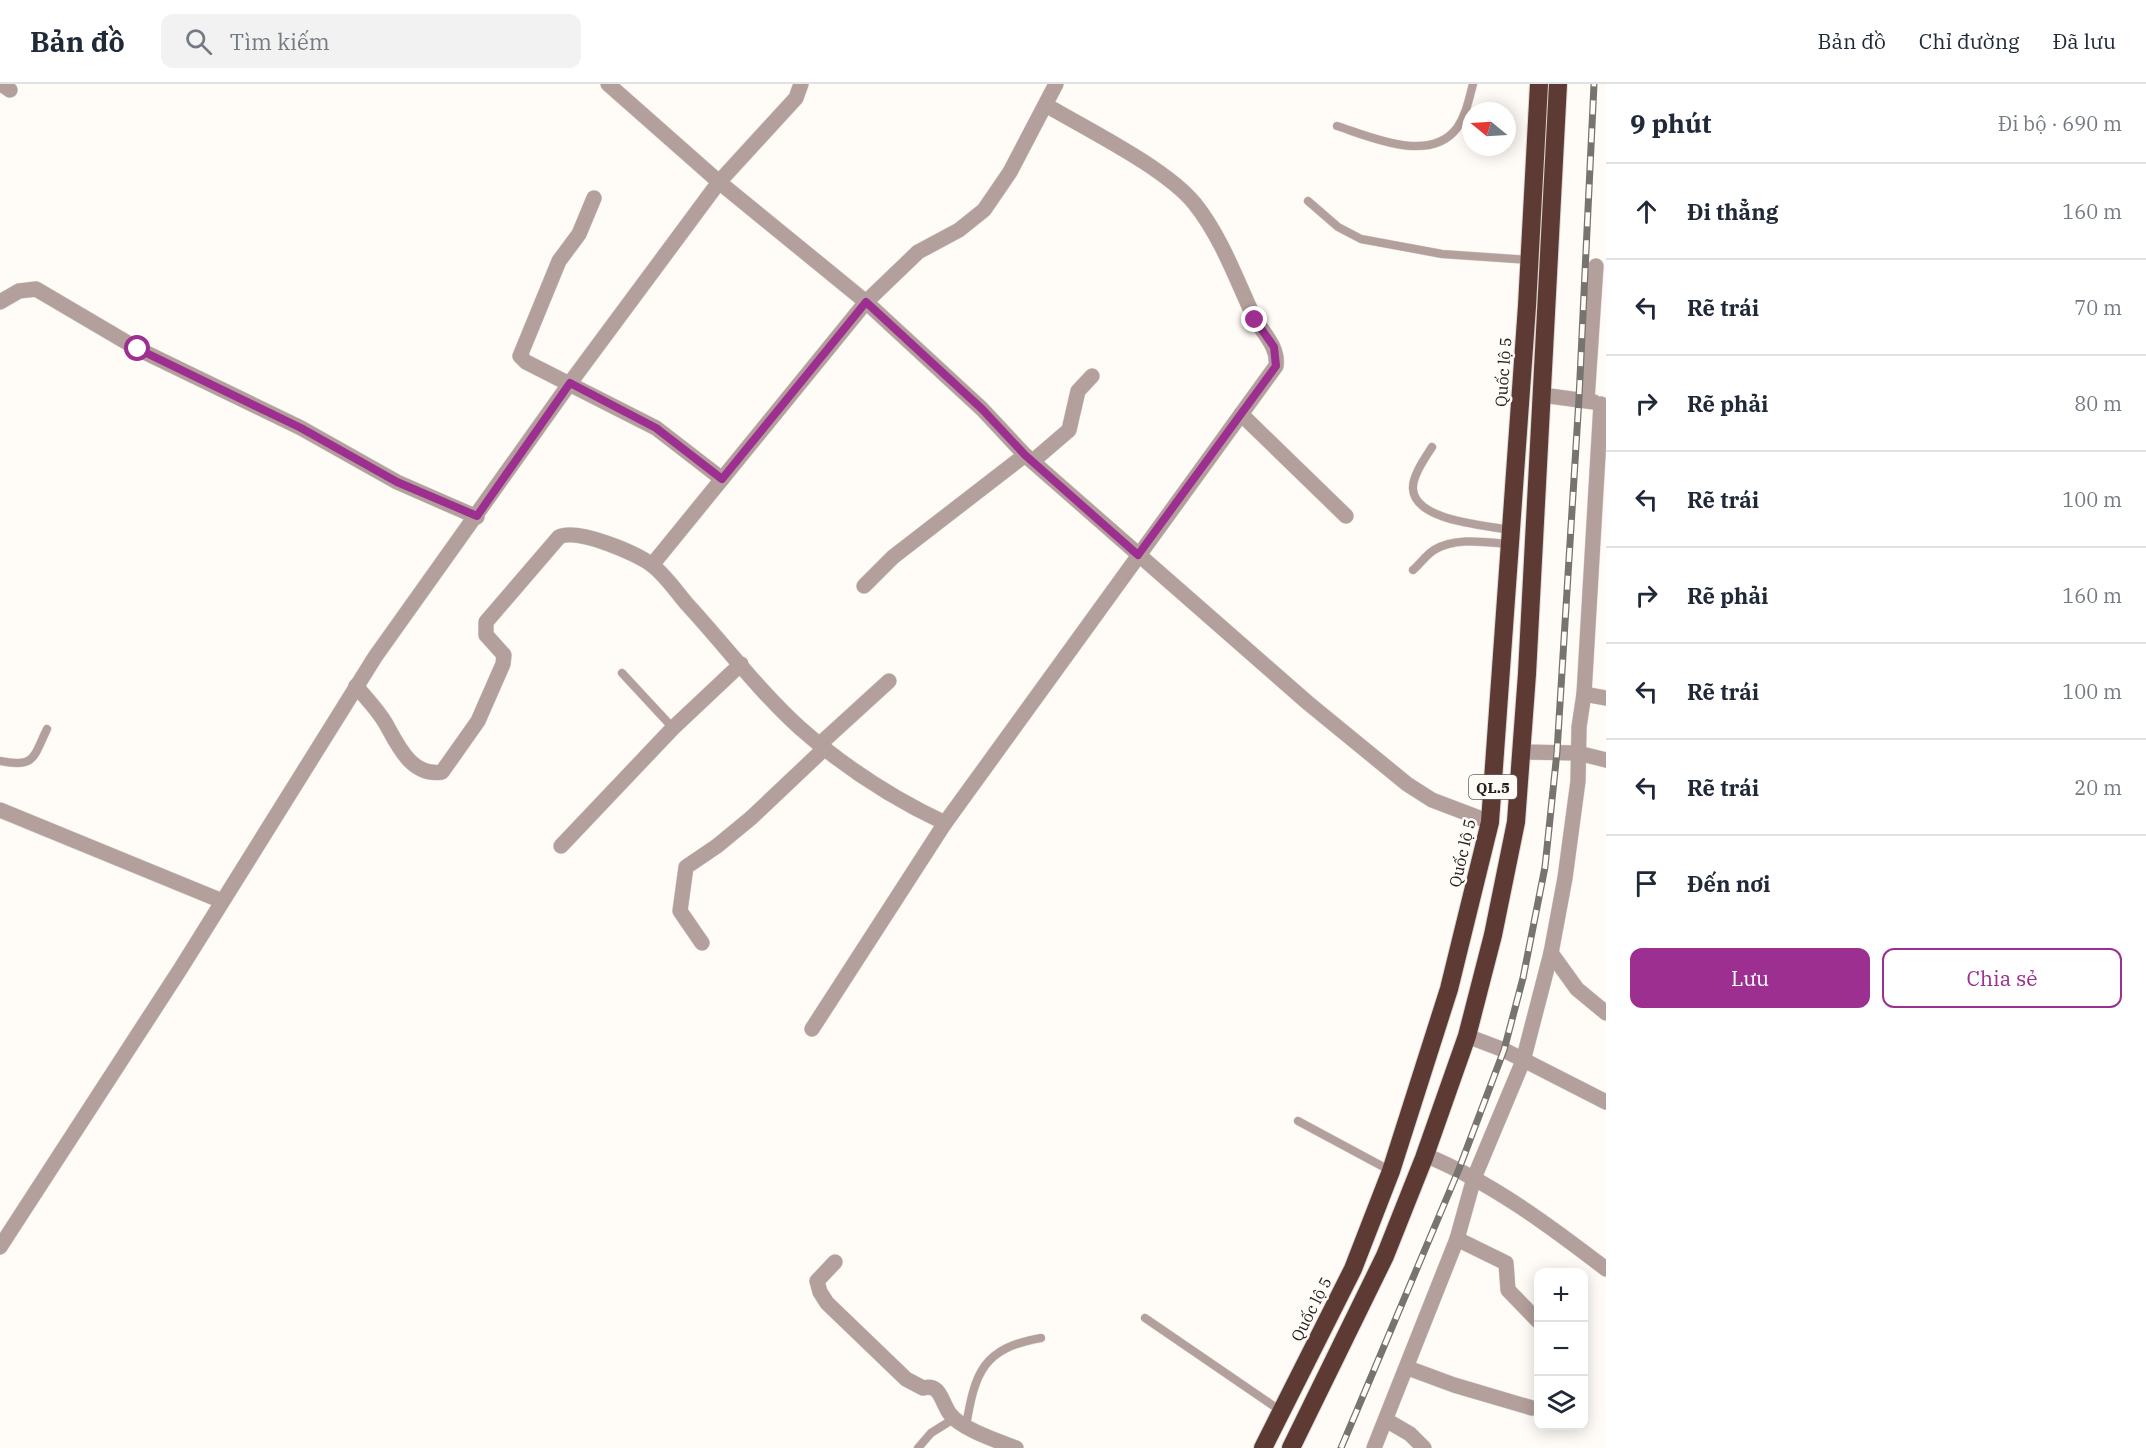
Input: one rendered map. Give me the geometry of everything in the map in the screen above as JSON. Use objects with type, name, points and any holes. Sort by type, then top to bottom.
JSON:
[{"type":"highway","name":"Quốc lộ 5","points":[[1263,1448],[1353,1269],[1390,1171],[1449,989],[1490,822],[1511,537],[1539,84]]},
{"type":"highway","name":"QL.5","points":[[1291,1448],[1381,1266],[1425,1155],[1467,1036],[1493,934],[1516,822],[1558,84]]},
{"type":"street","points":[[608,84],[719,182],[866,302],[982,409],[1029,458],[1308,703],[1407,784],[1432,800],[1490,822]]},
{"type":"street","points":[[0,1247],[71,1140],[356,686],[570,383],[719,182],[796,98],[801,84]]},
{"type":"street","points":[[652,565],[866,302],[918,252],[959,230],[984,210],[1010,172],[1056,84]]},
{"type":"street","points":[[812,1029],[945,823],[1276,366],[1277,358],[1274,347],[1255,320],[1224,249],[1195,204],[1180,189],[1046,105]]},
{"type":"street","points":[[594,198],[579,234],[559,261],[520,356],[526,362],[656,428],[722,479]]},
{"type":"street","points":[[1374,1448],[1408,1368],[1457,1239],[1474,1178],[1523,1061],[1551,953],[1578,781],[1578,753],[1584,694],[1598,403],[1600,299],[1596,266]]},
{"type":"street","points":[[0,302],[19,291],[36,289],[138,349],[301,428],[397,482],[477,516]]},
{"type":"street","points":[[864,586],[893,557],[1069,430],[1078,391],[1092,376]]},
{"type":"street","points":[[1542,395],[1598,403]]},
{"type":"street","points":[[1241,414],[1346,516]]},
{"type":"street","points":[[356,686],[385,722],[392,738],[410,760],[422,771],[432,774],[442,772],[453,761],[478,722],[503,664],[504,655],[486,635],[486,622],[559,537],[566,534],[590,538],[610,544],[652,565],[774,702],[823,746],[867,781],[907,805],[945,823]]},
{"type":"street","points":[[561,846],[673,728],[741,664]]},
{"type":"street","points":[[702,943],[680,911],[686,867],[743,825],[889,681]]},
{"type":"street","points":[[1584,694],[1606,698]]},
{"type":"street","points":[[1521,752],[1578,753],[1606,760]]},
{"type":"street","points":[[0,810],[222,901]]},
{"type":"street","points":[[1551,953],[1577,989],[1606,1012]]},
{"type":"street","points":[[1467,1036],[1606,1102]]},
{"type":"street","points":[[1425,1155],[1474,1178],[1562,1235],[1606,1269]]},
{"type":"street","points":[[1457,1239],[1506,1263],[1508,1290],[1534,1316]]},
{"type":"street","points":[[835,1262],[817,1281],[819,1292],[827,1303],[906,1379],[922,1388],[929,1386],[936,1389],[960,1422],[1016,1448]]},
{"type":"street","points":[[1408,1368],[1454,1385],[1532,1408]]},
{"type":"street","points":[[1386,1420],[1410,1434],[1424,1448]]},
{"type":"lane","points":[[1337,126],[1410,147],[1436,144],[1456,130],[1466,112],[1473,84]]},
{"type":"lane","points":[[1308,201],[1338,227],[1361,239],[1442,254],[1529,261]]},
{"type":"lane","points":[[1432,447],[1416,475],[1413,490],[1420,506],[1431,513],[1511,537]]},
{"type":"lane","points":[[1413,570],[1434,550],[1448,545],[1511,537]]},
{"type":"lane","points":[[622,673],[673,728]]},
{"type":"lane","points":[[0,760],[21,765],[28,763],[33,759],[47,729]]},
{"type":"lane","points":[[1298,1121],[1390,1171]]},
{"type":"lane","points":[[1145,1318],[1281,1411]]},
{"type":"lane","points":[[918,1448],[931,1433],[960,1422],[982,1366],[994,1354],[1016,1342],[1041,1338]]},
{"type":"railway","points":[[1341,1448],[1459,1169],[1504,1050],[1523,978],[1545,867],[1557,752],[1579,398],[1594,84]]},
{"type":"route","points":[[138,349],[301,428],[397,482],[477,516],[545,422],[570,383],[656,428],[722,479],[866,302],[982,409],[1025,455],[1138,555],[1276,366],[1277,358],[1274,347],[1255,320]]}]
